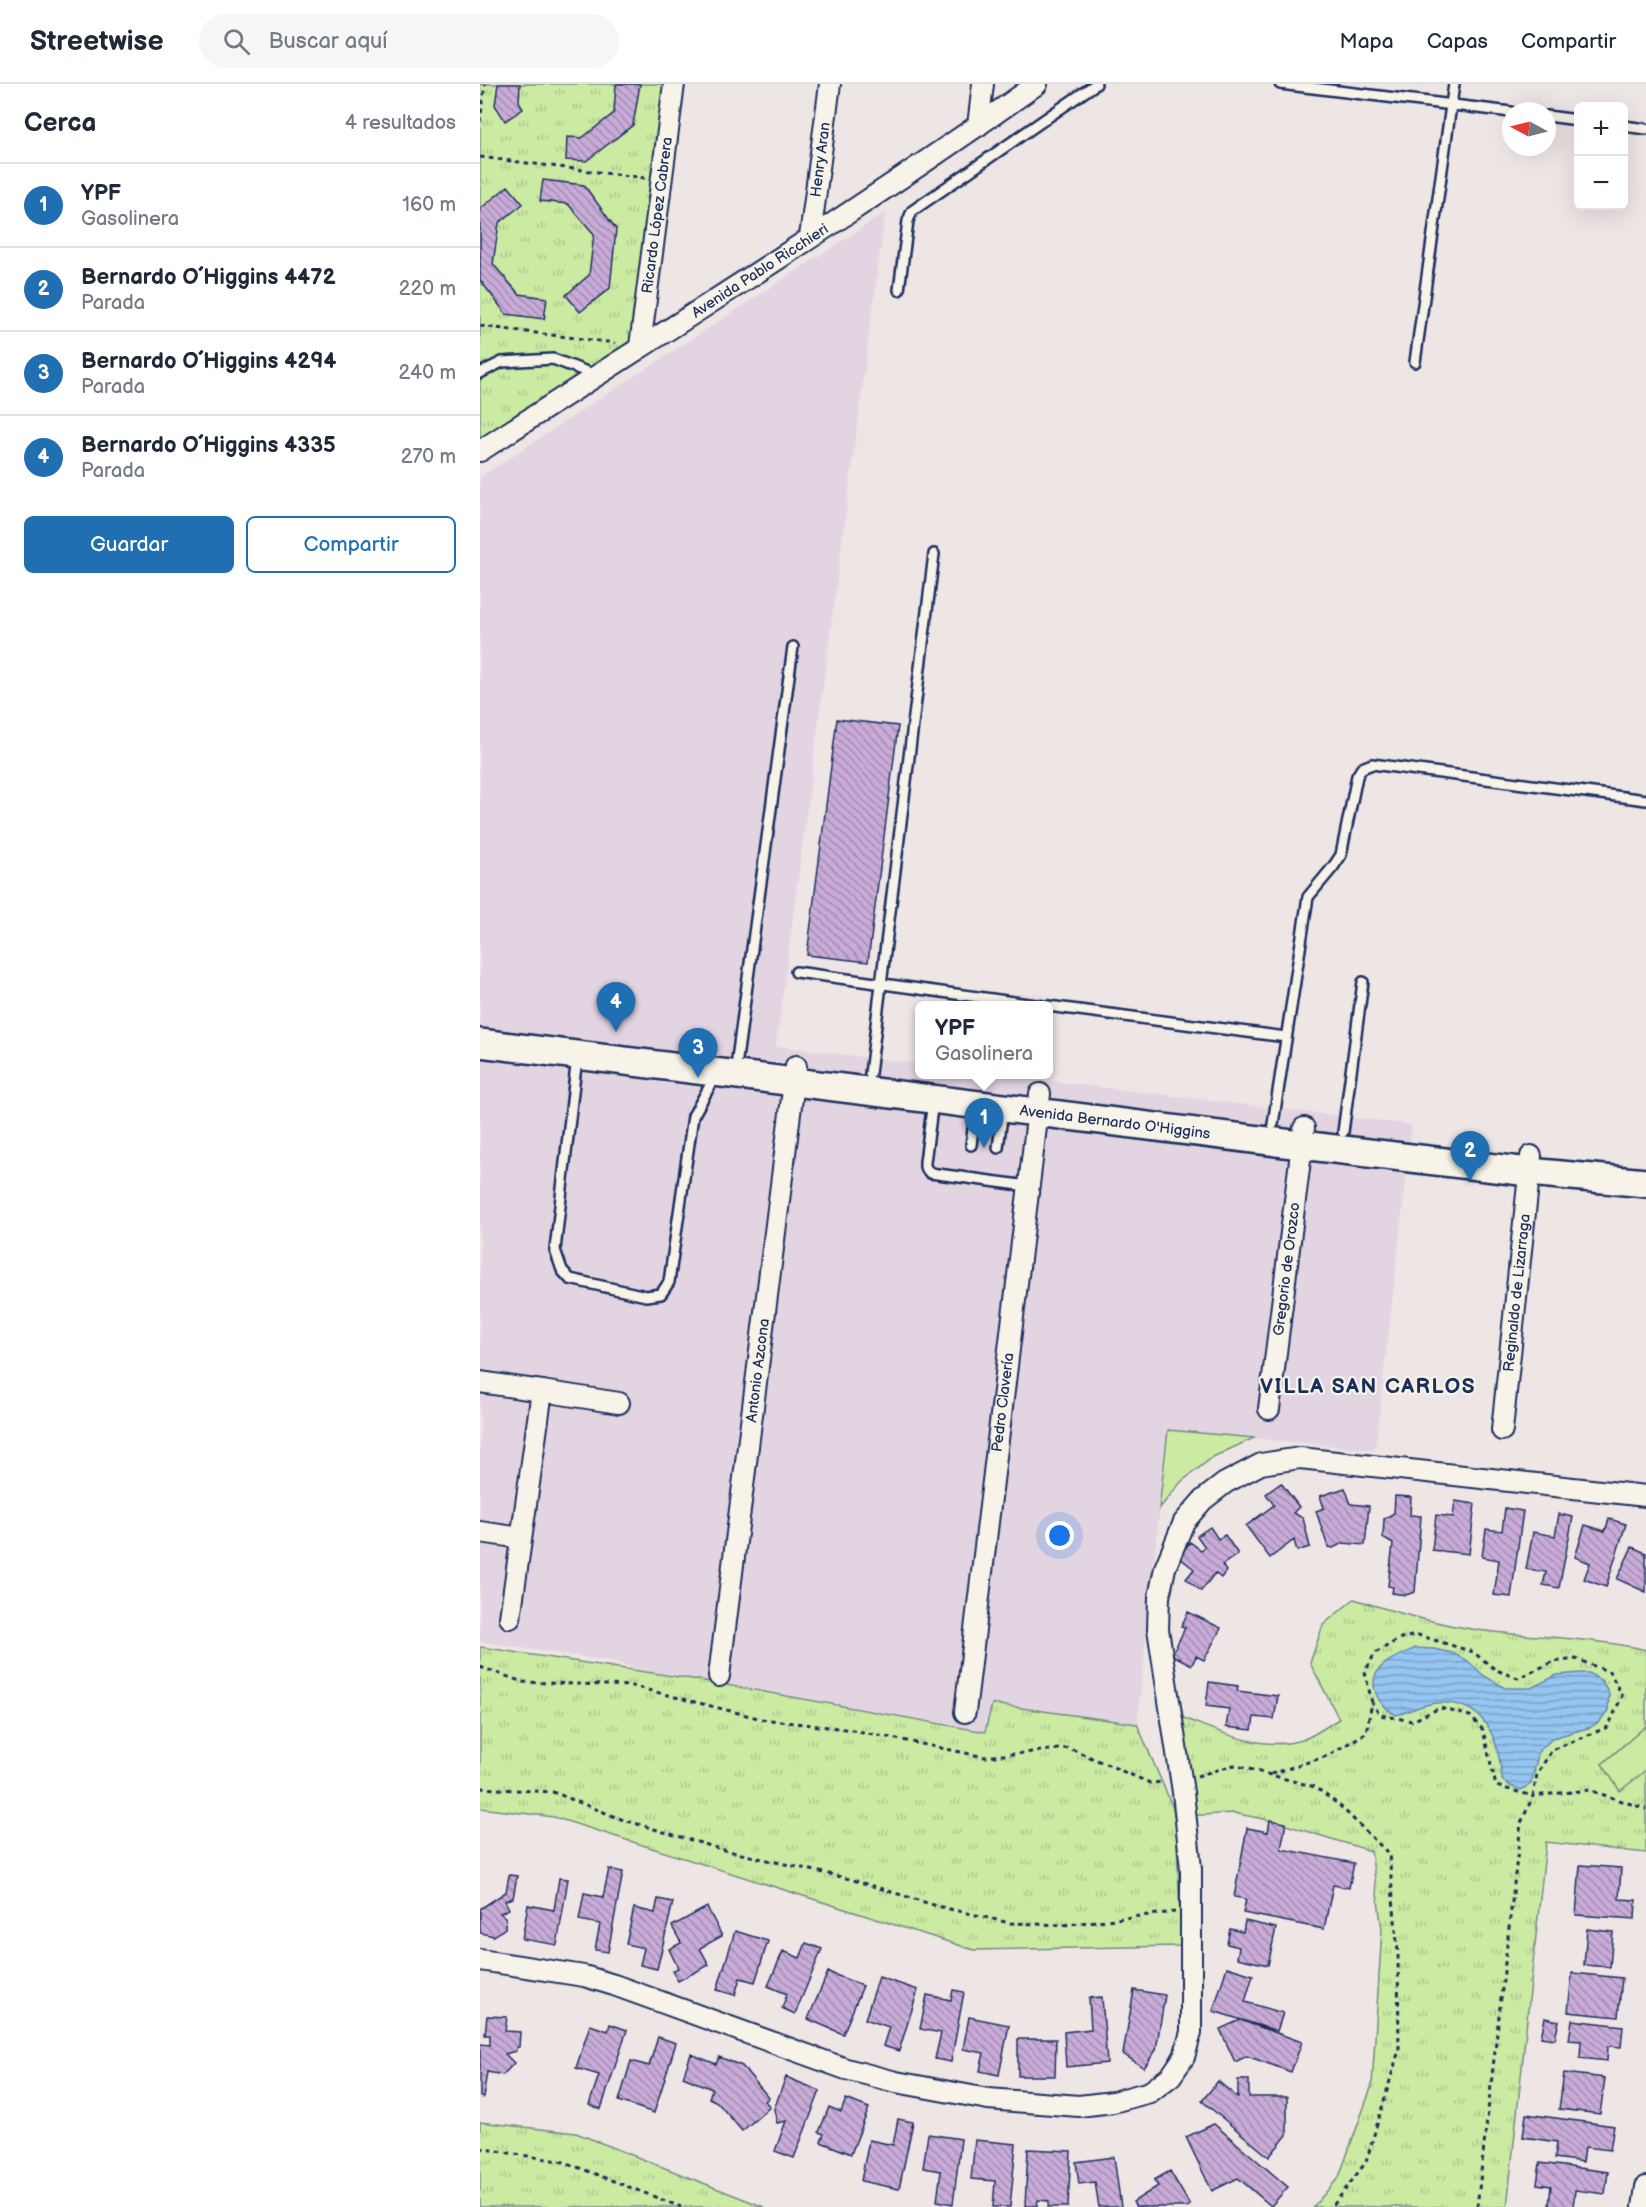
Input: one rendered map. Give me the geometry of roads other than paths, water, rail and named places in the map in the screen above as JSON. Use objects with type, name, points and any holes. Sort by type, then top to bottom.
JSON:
[{"type":"main road","name":"Avenida Bernardo O'Higgins","points":[[480,1029],[551,1044],[730,1068]]},
{"type":"main road","name":"Avenida Bernardo O'Higgins","points":[[480,1043],[551,1044],[578,1055],[869,1082],[1530,1164],[1646,1168]]},
{"type":"main road","name":"Avenida Bernardo O'Higgins","points":[[869,1082],[934,1098],[1004,1107],[1039,1102],[1273,1124],[1303,1136],[1343,1132],[1646,1183]]},
{"type":"street","name":"Ricardo López Cabrera","points":[[640,346],[674,84]]},
{"type":"street","name":"Henry Aran","points":[[810,237],[830,84]]},
{"type":"street","points":[[978,126],[984,84]]},
{"type":"street","name":"Avenida Pablo Ricchieri","points":[[480,451],[810,237],[978,126],[1037,84]]},
{"type":"street","name":"Antonio Azcona","points":[[719,1676],[795,1074]]},
{"type":"street","name":"Pedro Clavería","points":[[965,1712],[1039,1102]]},
{"type":"street","name":"Gregorio de Orozco","points":[[1269,1409],[1303,1136]]},
{"type":"street","name":"Reginaldo de Lizarraga","points":[[1502,1430],[1530,1164]]},
{"type":"street","points":[[480,1382],[619,1403]]},
{"type":"street","points":[[510,1617],[542,1391]]},
{"type":"street","points":[[480,1960],[561,1971],[614,1984],[846,2069],[896,2082],[988,2099],[1079,2106],[1113,2102],[1150,2092],[1171,2076],[1184,2057],[1191,2032],[1191,1869],[1181,1781],[1158,1629],[1159,1597],[1166,1568],[1184,1522],[1203,1500],[1225,1482],[1261,1464],[1300,1458],[1646,1496]]},
{"type":"street","points":[[480,1532],[521,1538]]},
{"type":"street","points":[[1643,2207],[1646,2187]]},
{"type":"lane","points":[[898,290],[908,221],[912,211],[1096,84]]},
{"type":"lane","points":[[1280,84],[1502,111]]},
{"type":"lane","points":[[1415,362],[1454,84]]},
{"type":"lane","points":[[1556,117],[1574,119]]},
{"type":"lane","points":[[1628,127],[1646,129]]},
{"type":"lane","points":[[480,373],[502,362],[553,360],[596,375]]},
{"type":"lane","points":[[869,1082],[934,554]]},
{"type":"lane","points":[[578,1055],[555,1250],[562,1269],[570,1279],[646,1296],[661,1294],[669,1282],[693,1116],[730,1068],[793,647]]},
{"type":"lane","points":[[1273,1124],[1308,897],[1341,855],[1357,777],[1362,768],[1372,764],[1646,800]]},
{"type":"lane","points":[[796,972],[1011,1001]]},
{"type":"lane","points":[[1343,1132],[1363,982]]},
{"type":"lane","points":[[1053,1007],[1286,1037]]},
{"type":"lane","points":[[934,1098],[925,1167],[934,1175],[967,1174],[994,1177],[1029,1186]]},
{"type":"lane","points":[[971,1145],[976,1104]]},
{"type":"lane","points":[[998,1148],[1004,1107]]},
{"type":"water","points":[[1416,1648],[1452,1653],[1468,1661],[1483,1675],[1505,1688],[1531,1688],[1557,1675],[1589,1673],[1602,1681],[1609,1693],[1608,1710],[1600,1721],[1591,1727],[1553,1738],[1539,1751],[1531,1784],[1521,1790],[1502,1780],[1493,1736],[1478,1715],[1467,1708],[1436,1703],[1396,1715],[1384,1706],[1374,1687],[1376,1674],[1389,1661]]},
{"type":"place","name":"Bernardo O´Higgins 4335","points":[[616,1032]]},
{"type":"place","name":"Bernardo O´Higgins 4294","points":[[698,1078]]},
{"type":"place","name":"YPF","points":[[984,1148]]},
{"type":"place","name":"Bernardo O´Higgins 4472","points":[[1470,1181]]},
{"type":"district","name":"VILLA SAN CARLOS","points":[[1368,1386]]}]
